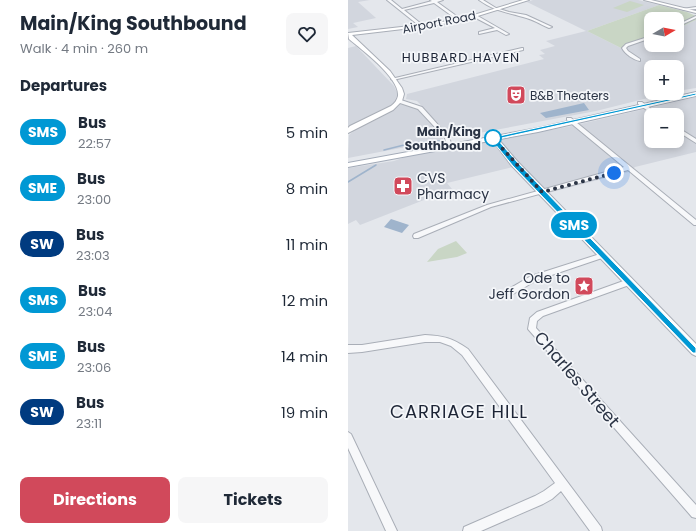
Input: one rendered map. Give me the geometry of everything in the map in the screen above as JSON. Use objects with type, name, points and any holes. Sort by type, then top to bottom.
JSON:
[{"type":"main road","points":[[642,105],[696,91]]},
{"type":"main road","points":[[348,165],[570,121],[696,94]]},
{"type":"main road","points":[[348,160],[449,144]]},
{"type":"street","points":[[388,0],[423,27]]},
{"type":"street","points":[[402,10],[441,0]]},
{"type":"street","points":[[481,0],[496,9],[525,16],[550,27]]},
{"type":"street","name":"Airport Road","points":[[349,34],[423,27],[460,20],[525,0]]},
{"type":"street","points":[[646,0],[696,12]]},
{"type":"street","points":[[434,1],[460,20]]},
{"type":"street","points":[[684,9],[696,8]]},
{"type":"street","points":[[475,16],[507,34]]},
{"type":"street","points":[[684,23],[695,18]]},
{"type":"street","points":[[480,33],[497,29]]},
{"type":"street","points":[[348,131],[362,122],[387,111],[399,101],[401,92],[393,79],[374,57],[348,36],[349,34]]},
{"type":"street","points":[[639,60],[626,52],[624,48],[627,45],[644,39]]},
{"type":"street","points":[[393,79],[522,48]]},
{"type":"street","points":[[399,101],[420,108],[447,138],[449,144]]},
{"type":"street","points":[[642,105],[646,108]]},
{"type":"street","points":[[570,121],[696,223]]},
{"type":"street","points":[[684,133],[696,141]]},
{"type":"street","points":[[492,136],[542,192],[696,351]]},
{"type":"street","points":[[416,236],[483,208],[628,168]]},
{"type":"street","points":[[510,292],[534,278],[603,255]]},
{"type":"street","name":"Charles Street","points":[[629,282],[540,314],[533,320],[532,329],[696,513]]},
{"type":"street","points":[[348,349],[367,349],[431,338],[444,339],[457,345],[465,352],[597,531]]},
{"type":"street","points":[[348,437],[392,531]]},
{"type":"street","points":[[468,531],[544,498],[562,484]]},
{"type":"shaded area","points":[[348,0],[370,0],[358,2],[376,18],[353,23],[358,27],[348,29]]},
{"type":"shaded area","points":[[533,0],[638,0],[659,5],[587,31],[627,51],[629,46],[644,41],[644,52],[684,52],[684,26],[696,20],[696,88],[684,90],[684,60],[644,60],[644,99],[596,111],[452,138],[417,101],[406,99],[407,94],[544,59],[539,55],[545,54],[540,50],[555,46],[546,41],[586,31],[527,2]]},
{"type":"shaded area","points":[[356,46],[394,86],[398,94],[394,102],[388,108],[348,127],[348,48]]},
{"type":"shaded area","points":[[696,97],[696,152],[635,167],[629,172],[540,195],[513,167],[447,183],[452,189],[360,225],[356,220],[348,224],[348,168],[394,161],[405,157],[572,126],[644,109],[644,148],[684,148],[684,108],[649,108]]},
{"type":"shaded area","points":[[400,104],[417,109],[443,138],[443,140],[348,158],[349,135],[356,129],[385,115]]},
{"type":"green space","points":[[630,1],[644,5],[627,12],[613,8]]},
{"type":"green space","points":[[659,5],[687,12],[696,16],[696,20],[684,26],[684,12],[644,12],[644,40],[628,46],[626,49],[629,52],[587,31]]},
{"type":"green space","points":[[456,241],[467,253],[457,257],[427,262],[438,249]]},
{"type":"water","points":[[584,103],[589,110],[546,118],[540,113]]},
{"type":"water","points":[[391,219],[409,225],[402,233],[384,227]]},
{"type":"waterway","points":[[384,150],[412,143],[440,141]]},
{"type":"waterway","points":[[348,182],[376,165]]},
{"type":"bus line","name":"SMS","points":[[696,94],[561,125],[493,138],[515,164],[696,351]]},
{"type":"place","name":"B&B Theaters","points":[[516,95]]},
{"type":"place","name":"Main/King Southbound","points":[[493,138]]},
{"type":"place","name":"CVS Pharmacy","points":[[403,186]]},
{"type":"place","name":"Ode to Jeff Gordon","points":[[584,286]]},
{"type":"district","name":"HUBBARD HAVEN","points":[[461,57]]},
{"type":"district","name":"CARRIAGE HILL","points":[[459,411]]},
{"type":"route","points":[[493,138],[514,163],[542,192],[614,173]]}]
